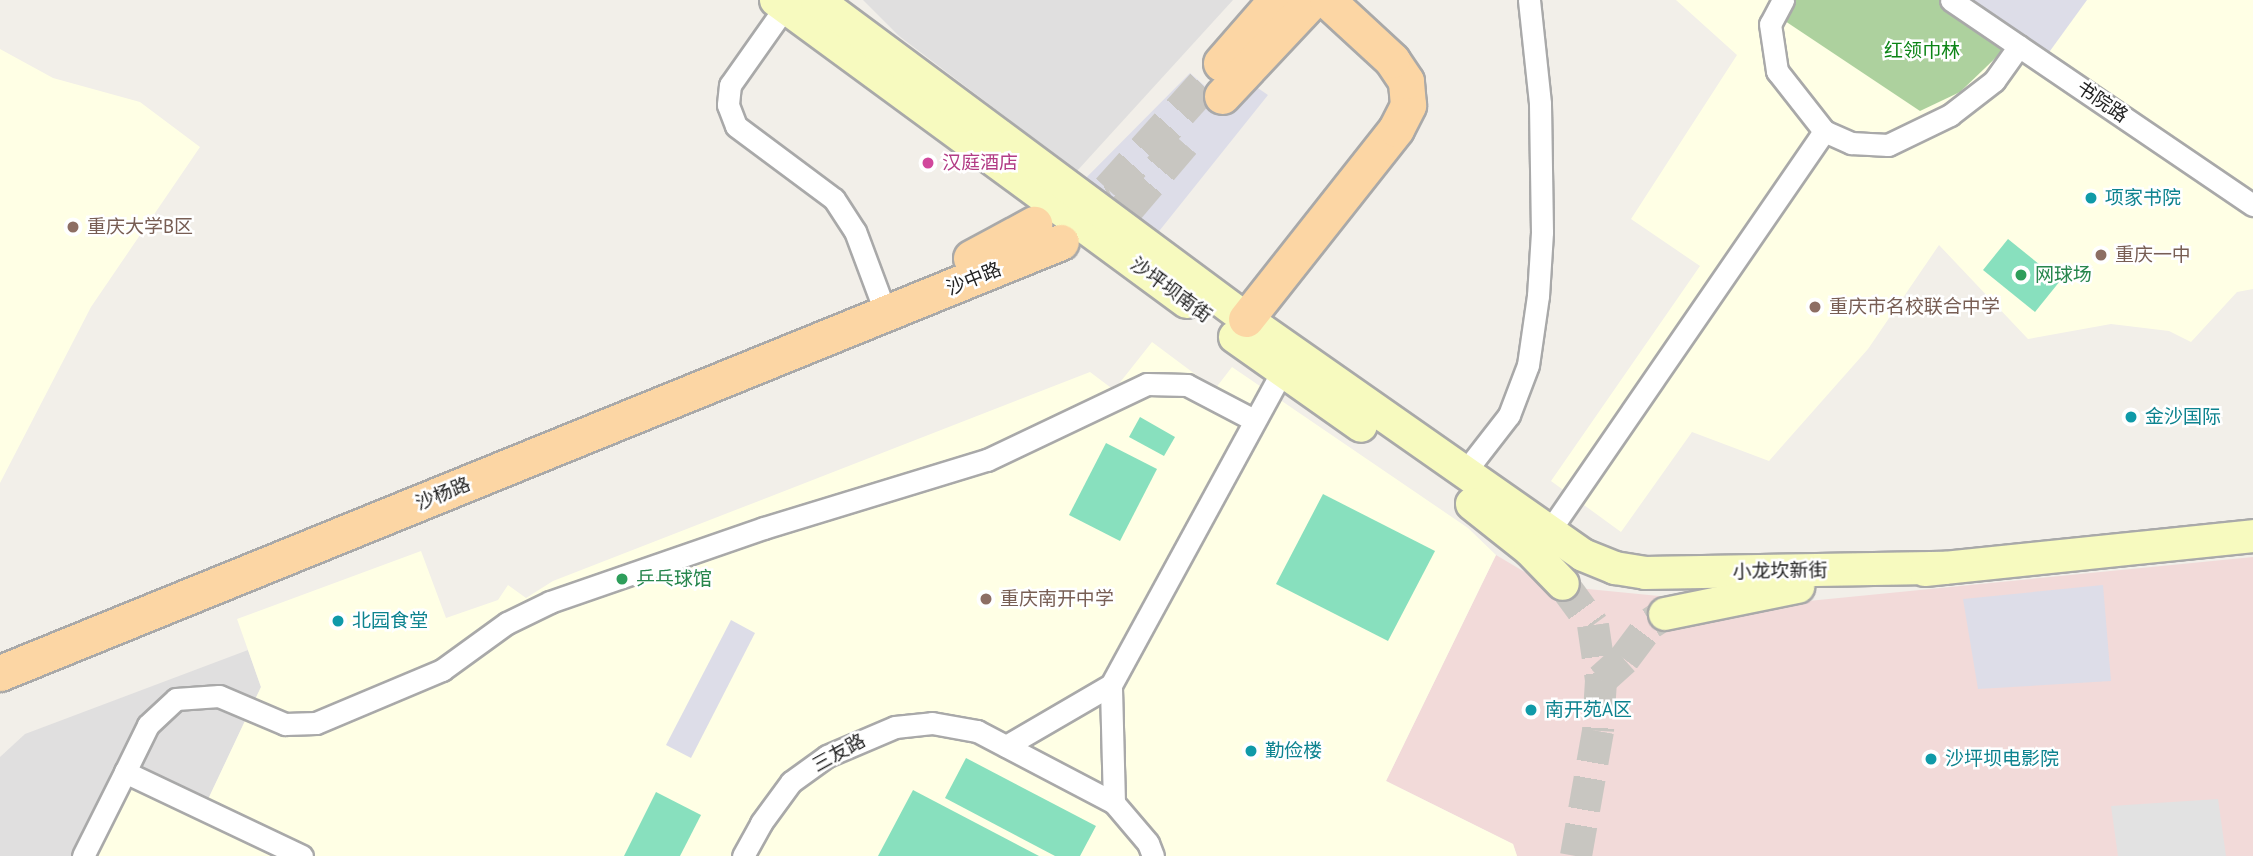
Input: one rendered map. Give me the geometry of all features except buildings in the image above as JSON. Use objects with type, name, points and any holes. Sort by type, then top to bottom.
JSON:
[{"type":"main road","points":[[1276,0],[1213,89],[1312,0]]},
{"type":"main road","points":[[1246,319],[1396,129],[1408,105],[1406,81],[1392,60],[1327,0]]},
{"type":"main road","name":"沙坪坝南街","points":[[784,2],[1287,361],[1491,517],[1563,584]]},
{"type":"main road","name":"沙坪坝南街","points":[[820,2],[1246,319],[1287,361],[1464,473],[1548,533],[1583,555],[1615,568]]},
{"type":"main road","name":"沙中路","points":[[883,304],[987,252],[1048,233]]},
{"type":"main road","name":"沙杨路","points":[[0,648],[883,304]]},
{"type":"main road","name":"沙杨路","points":[[0,673],[883,304]]},
{"type":"main road","name":"小龙坎新街","points":[[1665,614],[1768,591],[1945,568],[2253,537]]},
{"type":"main road","name":"小龙坎新街","points":[[1615,568],[1657,573],[1945,568]]},
{"type":"street","points":[[1464,473],[1509,415],[1528,365],[1538,296],[1540,103],[1529,0]]},
{"type":"street","points":[[1783,0],[1770,24],[1777,71],[1824,131],[1851,143],[1875,145],[1912,136],[1994,81],[2019,46]]},
{"type":"street","name":"书院路","points":[[1951,0],[2253,205]]},
{"type":"street","points":[[784,2],[730,85],[729,105],[736,126],[834,199],[855,230],[883,304]]},
{"type":"street","points":[[1548,533],[1824,131]]},
{"type":"street","points":[[1153,856],[1148,843],[1114,803],[1111,685],[1287,361]]},
{"type":"street","points":[[83,856],[148,725],[176,699],[219,696],[285,724],[316,723],[442,670],[507,623],[550,602],[764,528],[987,460],[1147,384],[1187,385],[1254,420]]},
{"type":"street","points":[[1006,746],[1111,685]]},
{"type":"street","name":"三友路","points":[[743,856],[761,822],[791,782],[838,750],[895,727],[932,723],[977,731],[1114,803]]},
{"type":"street","points":[[125,772],[302,856]]},
{"type":"shaded area","points":[[863,0],[1233,0],[1077,171],[899,36]]},
{"type":"shaded area","name":"重庆一中","points":[[1676,0],[2253,0],[2253,289],[2237,292],[2191,342],[2169,331],[2111,324],[2028,339],[1939,245],[1868,349],[1769,461],[1692,432],[1621,532],[1551,481],[1700,266],[1631,219],[1737,55]]},
{"type":"shaded area","points":[[1951,0],[2087,0],[2042,62]]},
{"type":"shaded area","name":"重庆大学B区","points":[[0,49],[53,78],[140,102],[200,147],[91,307],[0,483]]},
{"type":"shaded area","points":[[1190,73],[1228,106],[1249,82],[1268,95],[1148,245],[1074,190]]},
{"type":"shaded area","name":"重庆南开中学","points":[[1152,342],[1215,389],[1232,367],[1468,528],[1496,555],[1386,781],[1513,844],[1517,856],[83,856],[125,772],[203,810],[261,687],[237,619],[421,551],[446,618],[498,600],[508,585],[526,598],[553,581],[1090,372],[1114,390]]},
{"type":"shaded area","points":[[1496,555],[1547,585],[1659,596],[1671,628],[1778,604],[2253,557],[2253,856],[1517,856],[1513,844],[1386,781]]},
{"type":"shaded area","points":[[2103,585],[2111,681],[1978,689],[1963,599]]},
{"type":"shaded area","points":[[731,620],[755,633],[691,758],[666,745]]},
{"type":"shaded area","points":[[248,650],[261,687],[203,810],[83,856],[0,856],[0,757],[25,734]]},
{"type":"shaded area","points":[[2218,799],[2226,856],[2118,856],[2111,806]]},
{"type":"green space","name":"红领巾林","points":[[1792,0],[1939,0],[2008,46],[1960,92],[1920,111],[1782,19]]},
{"type":"green space","name":"网球场","points":[[2008,239],[2060,281],[2035,312],[1983,270]]},
{"type":"green space","points":[[1140,417],[1175,437],[1164,456],[1129,437]]},
{"type":"green space","points":[[1106,443],[1157,469],[1120,541],[1069,515]]},
{"type":"green space","points":[[1323,494],[1435,551],[1388,641],[1276,584]]},
{"type":"green space","points":[[966,758],[1096,826],[1080,856],[1055,856],[945,798]]},
{"type":"green space","points":[[913,790],[1039,856],[878,856]]},
{"type":"green space","points":[[656,792],[701,815],[680,856],[624,856]]},
{"type":"tunnel","points":[[1058,213],[1109,190],[1205,83]]},
{"type":"tunnel","points":[[1083,231],[1126,209],[1183,142]]},
{"type":"tunnel","points":[[1563,584],[1593,625],[1601,680],[1598,731],[1576,856]]},
{"type":"tunnel","points":[[1601,680],[1624,659],[1651,623],[1665,614]]},
{"type":"place","name":"汉庭酒店","points":[[928,163]]},
{"type":"place","name":"项家书院","points":[[2091,198]]},
{"type":"place","name":"重庆大学B区","points":[[73,227]]},
{"type":"place","name":"重庆一中","points":[[2101,255]]},
{"type":"place","name":"网球场","points":[[2021,275]]},
{"type":"place","name":"重庆市名校联合中学","points":[[1815,307]]},
{"type":"place","name":"金沙国际","points":[[2131,417]]},
{"type":"place","name":"乒乓球馆","points":[[622,579]]},
{"type":"place","name":"重庆南开中学","points":[[986,599]]},
{"type":"place","name":"北园食堂","points":[[338,621]]},
{"type":"place","name":"南开苑A区","points":[[1531,710]]},
{"type":"place","name":"勤俭楼","points":[[1251,751]]},
{"type":"place","name":"沙坪坝电影院","points":[[1931,759]]}]
